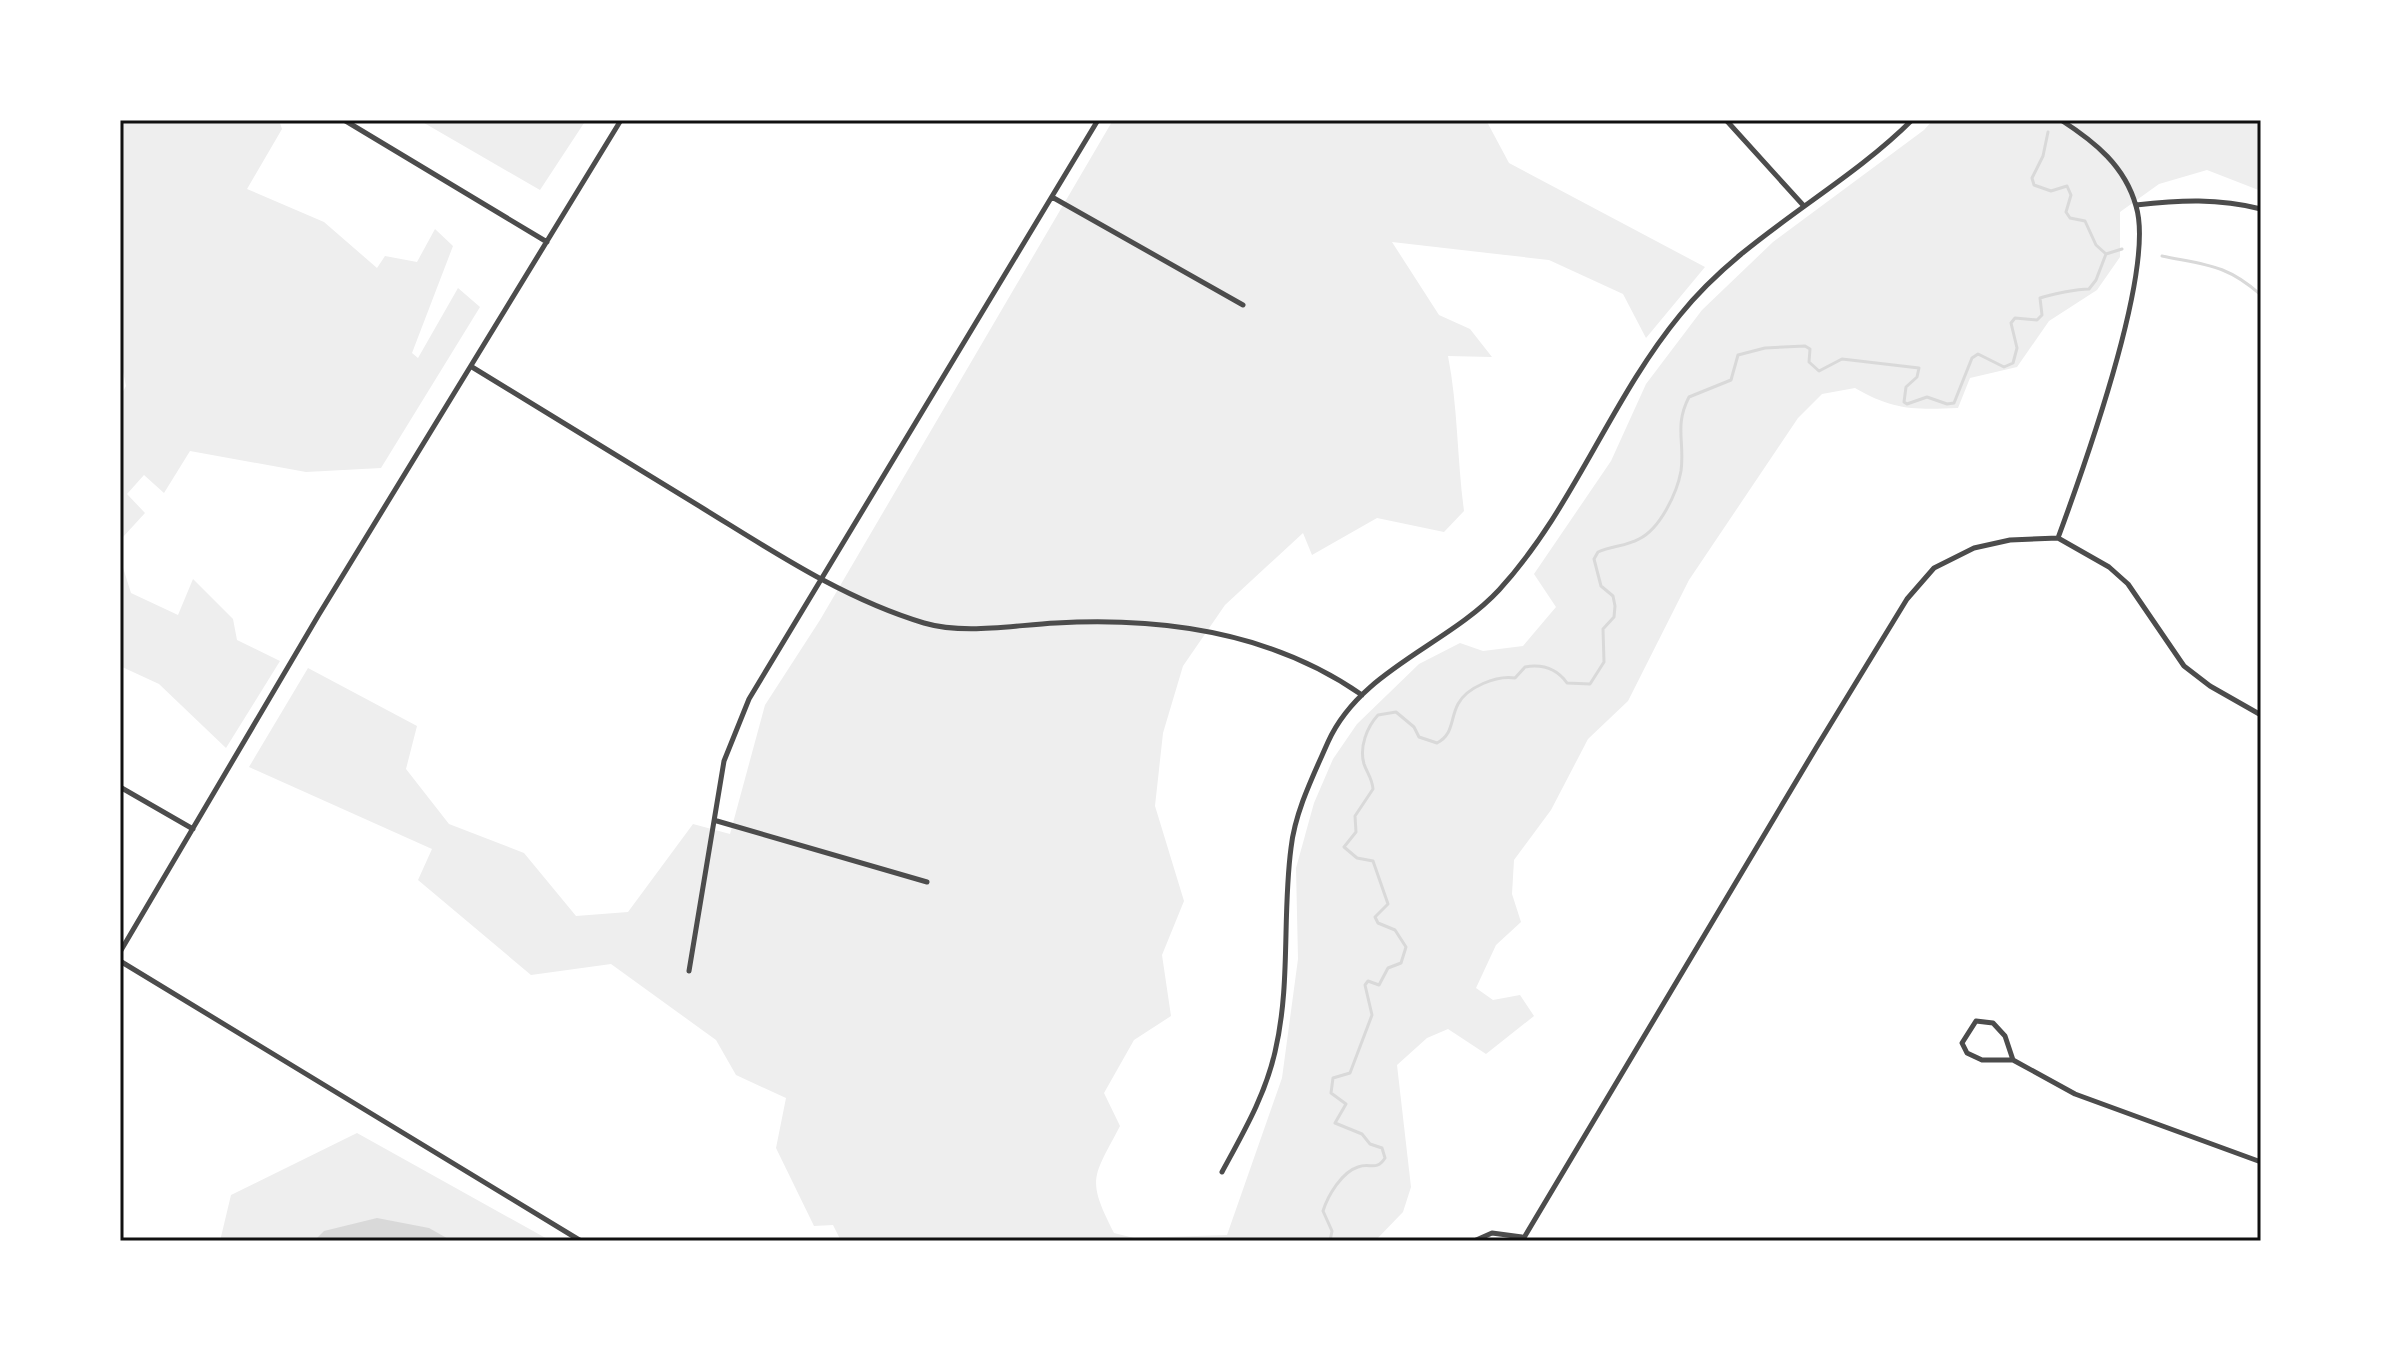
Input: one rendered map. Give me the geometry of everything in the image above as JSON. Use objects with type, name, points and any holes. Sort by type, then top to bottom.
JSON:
[{"type":"street","points":[[344,120],[547,242]]},
{"type":"street","points":[[120,952],[318,616],[621,120]]},
{"type":"street","points":[[689,971],[730,742],[760,676],[1098,120]]},
{"type":"street","points":[[1726,120],[1803,205]]},
{"type":"street","points":[[1222,1172],[1261,1099],[1275,1051],[1286,986],[1291,848],[1298,815],[1330,738],[1362,695],[1496,594],[1527,558],[1677,317],[1713,278],[1912,120]]},
{"type":"street","points":[[2058,538],[2093,439],[2138,269],[2141,231],[2136,205],[2113,160],[2061,120]]},
{"type":"street","points":[[1052,197],[1243,305]]},
{"type":"street","points":[[2136,205],[2190,198],[2232,201],[2261,209]]},
{"type":"street","points":[[472,367],[818,579],[926,623],[957,628],[1147,620],[1188,625],[1254,642],[1341,680],[1362,695]]},
{"type":"street","points":[[1474,1241],[1492,1233],[1522,1239],[1907,599],[1934,568],[1974,548],[2010,540],[2058,538],[2109,567],[2128,584],[2184,666],[2210,686],[2261,715]]},
{"type":"street","points":[[120,787],[193,829]]},
{"type":"street","points":[[716,821],[927,882]]},
{"type":"street","points":[[120,961],[581,1241]]},
{"type":"street","points":[[2013,1060],[2005,1036],[1993,1023],[1976,1021],[1966,1031],[1962,1043],[1967,1053],[1982,1060],[2013,1060],[2075,1094],[2261,1162]]},
{"type":"shaded area","points":[[120,120],[279,120],[282,129],[247,189],[324,222],[377,268],[385,256],[417,262],[435,229],[453,246],[412,353],[418,358],[458,288],[480,307],[381,468],[306,472],[190,451],[164,493],[144,475],[127,494],[145,513],[123,537],[120,535],[120,397],[126,386],[120,357]]},
{"type":"shaded area","points":[[419,120],[586,120],[540,190]]},
{"type":"shaded area","points":[[1113,120],[1486,120],[1509,163],[1705,267],[1646,338],[1623,294],[1549,260],[1392,242],[1439,315],[1470,329],[1492,357],[1448,356],[1464,511],[1444,532],[1377,518],[1312,555],[1303,533],[1225,605],[1183,666],[1163,733],[1155,806],[1184,901],[1162,955],[1171,1016],[1134,1040],[1104,1093],[1120,1126],[1096,1178],[1099,1200],[1114,1233],[1134,1238],[1227,1235],[1282,1078],[1298,959],[1296,868],[1314,803],[1333,759],[1357,724],[1419,664],[1460,643],[1483,651],[1523,646],[1556,607],[1534,574],[1611,461],[1646,384],[1702,310],[1773,242],[1924,130],[1933,120],[2261,120],[2261,191],[2207,170],[2159,184],[2120,212],[2120,257],[2097,290],[2049,321],[2017,367],[1970,378],[1958,408],[1893,405],[1855,388],[1822,394],[1798,418],[1689,580],[1628,701],[1588,739],[1551,810],[1514,860],[1512,894],[1521,922],[1496,945],[1476,988],[1493,1000],[1520,995],[1534,1016],[1486,1054],[1448,1029],[1427,1038],[1397,1065],[1411,1187],[1403,1212],[1375,1241],[841,1241],[833,1225],[814,1226],[776,1148],[786,1098],[736,1075],[716,1040],[611,964],[531,975],[418,880],[432,849],[249,767],[308,668],[417,726],[406,769],[449,824],[524,853],[576,916],[628,912],[693,824],[730,834],[765,705],[820,620]]},
{"type":"shaded area","points":[[120,558],[131,593],[178,615],[193,579],[233,619],[237,640],[280,661],[226,748],[159,684],[120,666]]},
{"type":"shaded area","points":[[357,1133],[551,1241],[220,1241],[231,1195]]},
{"type":"shaded area","points":[[377,1218],[429,1228],[452,1241],[314,1241],[324,1231]]},
{"type":"waterway","points":[[2048,132],[2043,156],[2032,178],[2034,185],[2051,191],[2067,186],[2071,195],[2066,212],[2070,218],[2085,221],[2096,245],[2106,254]]},
{"type":"waterway","points":[[2106,254],[2122,249]]},
{"type":"waterway","points":[[1330,1241],[1332,1231],[1323,1211],[1332,1191],[1352,1170],[1376,1166],[1385,1158],[1382,1148],[1370,1144],[1362,1134],[1335,1123],[1346,1104],[1331,1093],[1333,1078],[1350,1073],[1372,1015],[1365,985],[1368,981],[1379,985],[1388,968],[1401,963],[1406,947],[1395,930],[1378,923],[1375,917],[1388,904],[1373,861],[1357,858],[1344,847],[1356,832],[1355,816],[1373,789],[1363,751],[1367,731],[1374,720],[1378,715],[1396,712],[1414,727],[1419,737],[1437,743],[1446,735],[1462,698],[1491,680],[1515,678],[1525,667],[1537,666],[1559,674],[1567,683],[1590,684],[1604,662],[1603,629],[1614,617],[1615,606],[1613,596],[1601,586],[1594,559],[1598,552],[1639,539],[1660,519],[1676,490],[1681,471],[1681,426],[1689,397],[1731,380],[1738,355],[1765,348],[1805,346],[1810,349],[1809,362],[1819,371],[1842,359],[1919,368],[1917,377],[1906,387],[1904,402],[1907,404],[1927,397],[1947,404],[1954,403],[1972,358],[1978,354],[2004,367],[2013,363],[2017,348],[2011,323],[2015,318],[2037,320],[2042,315],[2040,298],[2089,289],[2106,254]]},
{"type":"waterway","points":[[2162,256],[2226,271],[2261,295]]}]
